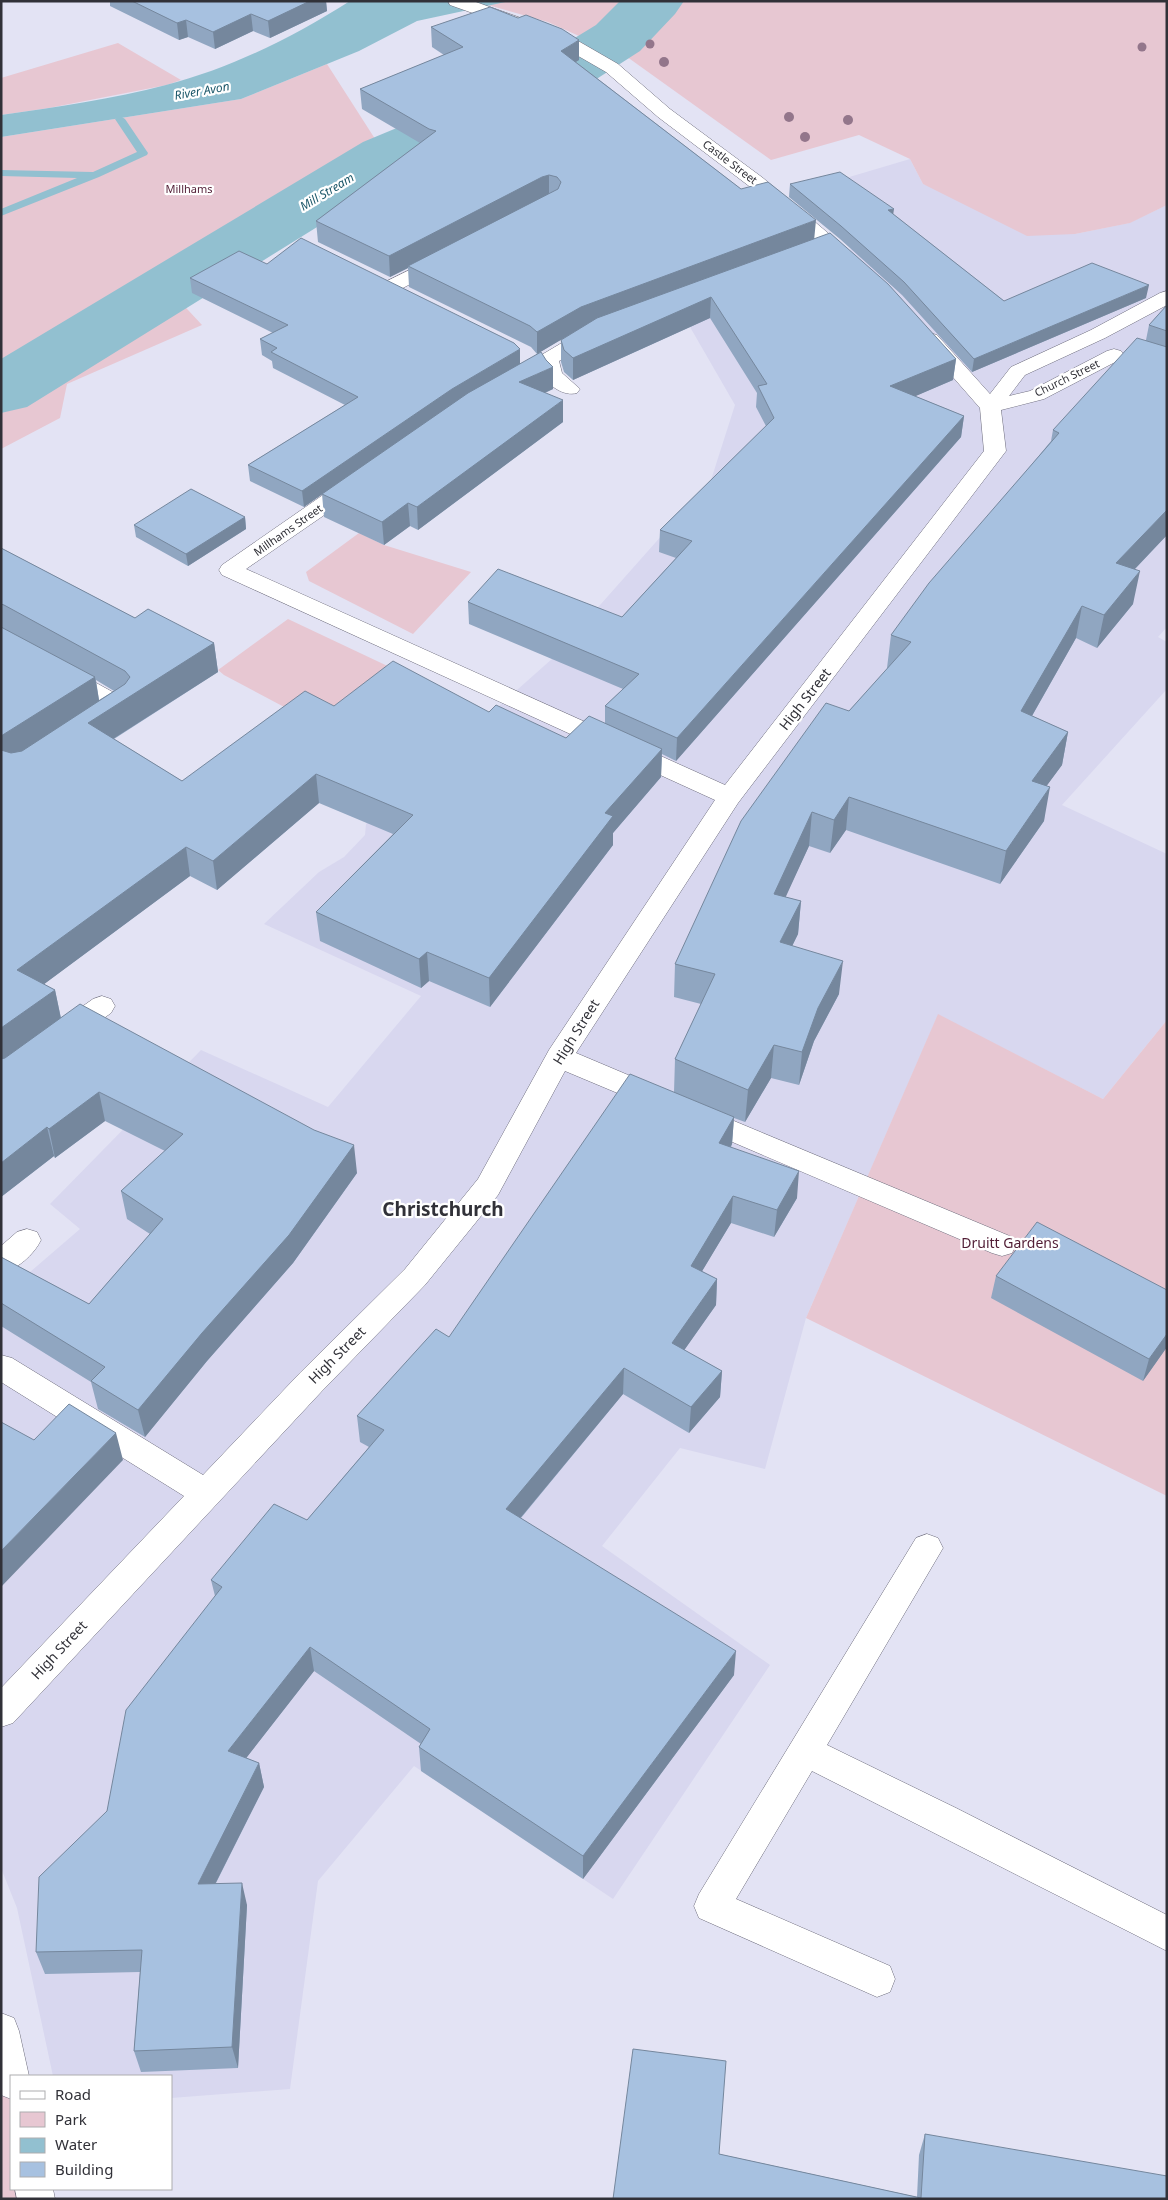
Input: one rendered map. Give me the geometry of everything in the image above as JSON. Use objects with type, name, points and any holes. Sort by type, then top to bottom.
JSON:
[{"type":"street","name":"Castle Street","points":[[456,1],[560,38],[624,77],[664,113],[756,182],[823,248],[867,275]]},
{"type":"street","points":[[390,287],[456,253]]},
{"type":"street","points":[[372,278],[408,296]]},
{"type":"street","points":[[920,328],[990,407],[1018,371],[1098,334],[1167,297]]},
{"type":"street","points":[[495,390],[536,360],[589,334],[617,324]]},
{"type":"street","name":"Church Street","points":[[990,407],[1037,394],[1123,358],[1098,334]]},
{"type":"street","points":[[536,360],[570,389]]},
{"type":"street","name":"High Street","points":[[1,1712],[311,1382],[414,1277],[488,1187],[559,1057],[730,798],[995,451],[990,407]]},
{"type":"street","name":"Millhams Street","points":[[374,470],[230,570],[730,798]]},
{"type":"street","points":[[1,640],[121,706],[85,729]]},
{"type":"street","points":[[1,1078],[102,1006]]},
{"type":"street","points":[[559,1057],[1002,1245]]},
{"type":"street","points":[[1,1263],[27,1240]]},
{"type":"street","points":[[1,1367],[206,1494]]},
{"type":"street","points":[[877,1979],[712,1906],[927,1548]]},
{"type":"street","points":[[806,1751],[944,1819],[1167,1934]]},
{"type":"street","points":[[1,2031],[10,2075]]},
{"type":"shaded area","points":[[910,159],[923,184],[1075,234],[1129,223],[1167,205],[1167,627],[1158,637],[1167,642],[1167,689],[1062,805],[1167,854],[1167,1020],[1103,1099],[938,1015],[806,1318],[765,1469],[680,1448],[602,1546],[770,1665],[613,1899],[414,1766],[318,1881],[290,2089],[172,2098],[172,2075],[53,2075],[17,1908],[1,1868],[1,1297],[80,1229],[50,1204],[201,1050],[328,1107],[421,996],[264,924],[319,872],[344,857],[365,835],[366,824],[553,658],[711,480],[735,405],[690,327],[679,313],[857,247],[792,194]]},
{"type":"green space","points":[[510,1],[1167,1],[1167,205],[1130,223],[1075,234],[1027,236],[923,184],[910,159],[859,135],[771,160],[630,59],[548,22],[488,5]]},
{"type":"green space","points":[[118,43],[181,80],[167,85],[49,108],[1,115],[1,78]]},
{"type":"green space","name":"Millhams","points":[[327,64],[386,156],[175,296],[202,325],[67,384],[60,418],[1,449],[1,137],[241,99]]},
{"type":"green space","points":[[359,533],[384,545],[471,572],[413,634],[309,581],[306,572]]},
{"type":"green space","points":[[288,619],[396,670],[337,735],[224,675],[218,670]]},
{"type":"green space","name":"Druitt Gardens","points":[[938,1014],[1103,1099],[1167,1020],[1167,1496],[806,1318]]},
{"type":"green space","points":[[1,2031],[10,2075],[10,2190],[34,2190],[36,2199],[1,2199]]},
{"type":"water","name":"River Avon","points":[[350,1],[510,1],[417,21],[359,51],[241,99],[1,137],[1,115],[105,99],[191,78],[215,70],[284,39]]},
{"type":"building","points":[[132,1],[310,1],[268,21],[251,14],[213,32],[186,20],[177,23]]},
{"type":"building","points":[[490,7],[518,18],[526,15],[562,29],[579,40],[561,51],[741,189],[768,182],[816,220],[581,307],[537,332],[530,326],[408,266],[558,189],[561,182],[557,177],[549,175],[542,177],[389,256],[316,221],[436,131],[429,129],[360,89],[463,47],[431,27]]},
{"type":"building","points":[[840,172],[894,209],[888,210],[1004,301],[1092,263],[1149,285],[974,359],[904,282],[790,184]]},
{"type":"building","points":[[830,233],[888,284],[956,359],[890,386],[964,416],[677,738],[605,706],[639,674],[468,602],[498,569],[622,617],[692,541],[660,530],[774,418],[758,386],[767,384],[711,297],[573,358],[564,350],[561,340],[597,318]]},
{"type":"building","points":[[301,238],[514,343],[520,349],[452,389],[302,491],[248,465],[358,397],[271,352],[277,348],[260,339],[288,325],[190,278],[239,251],[267,264]]},
{"type":"building","points":[[1167,305],[1167,331],[1149,325]]},
{"type":"building","points":[[1137,338],[1167,347],[1167,510],[1116,563],[1140,571],[1104,615],[1082,606],[1021,711],[1068,732],[1032,781],[1050,787],[1006,851],[849,797],[834,820],[812,812],[774,894],[801,901],[780,942],[843,961],[818,1008],[802,1052],[774,1045],[748,1090],[675,1059],[715,974],[675,964],[741,821],[826,703],[849,711],[911,642],[891,635],[929,583],[1059,433],[1053,430]]},
{"type":"building","points":[[541,352],[553,367],[519,382],[563,400],[417,507],[408,503],[382,522],[322,494],[468,393]]},
{"type":"building","points":[[191,489],[245,517],[186,554],[134,525]]},
{"type":"building","points":[[1,548],[135,618],[148,609],[214,643],[88,723],[182,781],[305,691],[334,706],[393,661],[489,712],[496,705],[566,738],[589,716],[662,749],[605,813],[613,816],[489,978],[427,952],[419,959],[316,912],[413,815],[316,774],[213,861],[186,847],[17,970],[55,990],[1,1028],[1,750],[11,753],[22,751],[125,684],[130,677],[125,671],[1,604]]},
{"type":"building","points":[[1,627],[95,677],[1,736]]},
{"type":"building","points":[[80,1004],[314,1130],[354,1145],[289,1235],[202,1333],[138,1410],[91,1381],[105,1367],[1,1303],[1,1257],[89,1304],[163,1219],[121,1191],[183,1134],[99,1092],[49,1129],[47,1127],[1,1163],[1,1059]]},
{"type":"building","points":[[630,1074],[734,1117],[719,1143],[799,1171],[777,1210],[733,1196],[691,1266],[717,1279],[672,1343],[722,1371],[691,1407],[624,1368],[506,1509],[736,1651],[583,1856],[419,1747],[430,1729],[310,1647],[228,1751],[259,1763],[198,1884],[242,1883],[232,2047],[134,2051],[142,1950],[36,1952],[39,1877],[107,1811],[126,1710],[222,1587],[211,1580],[274,1504],[307,1520],[384,1430],[357,1416],[436,1329],[449,1337]]},
{"type":"building","points":[[1037,1222],[1167,1290],[1167,1334],[1149,1359],[996,1276]]},
{"type":"building","points":[[69,1404],[116,1433],[1,1551],[1,1422],[34,1440]]},
{"type":"building","points":[[633,2049],[726,2061],[719,2154],[921,2198],[925,2134],[1167,2176],[1167,2199],[613,2199]]},
{"type":"waterway","name":"Mill Stream","points":[[1,391],[386,156],[516,102],[618,38],[654,1]]},
{"type":"waterway","points":[[1,173],[95,175],[143,153],[120,119]]},
{"type":"waterway","points":[[1,213],[89,177]]},
{"type":"district","name":"Christchurch","points":[[443,1209]]}]
